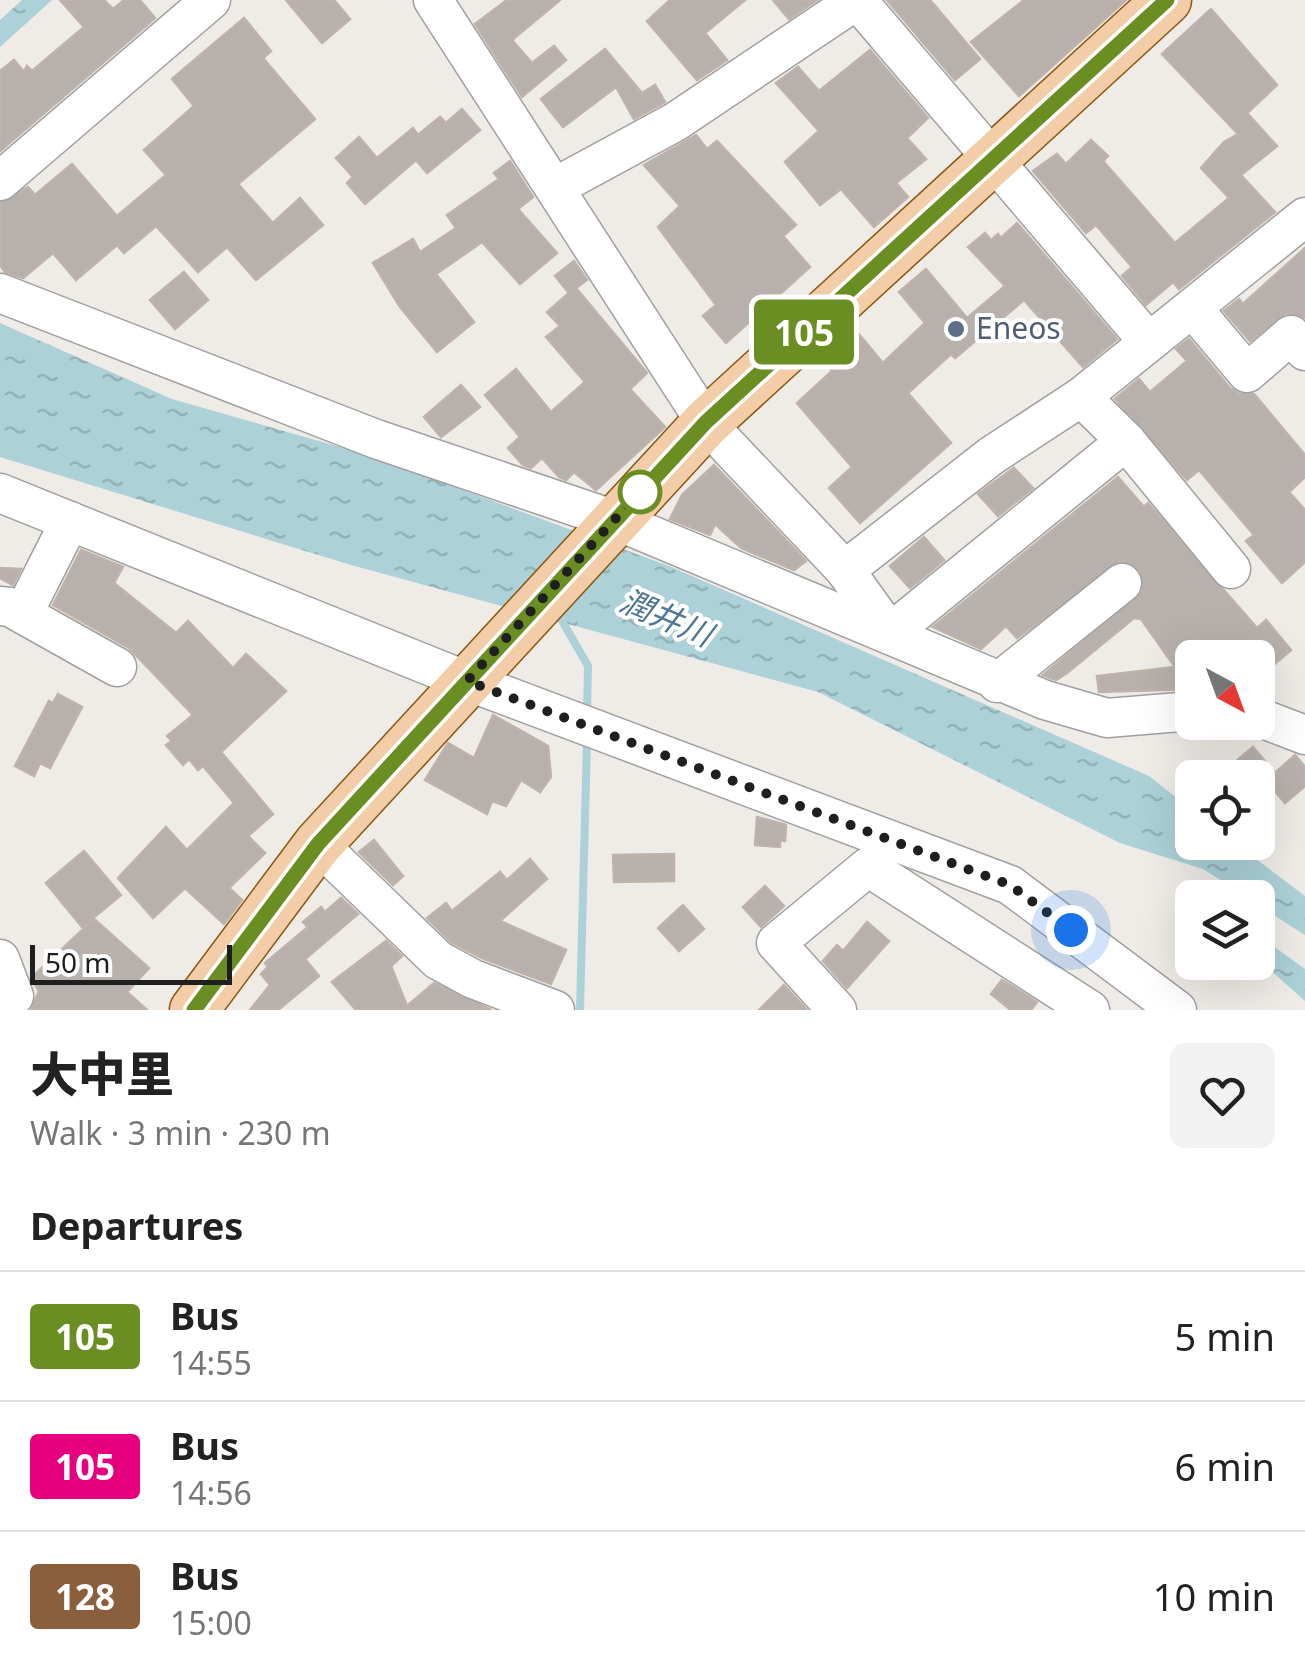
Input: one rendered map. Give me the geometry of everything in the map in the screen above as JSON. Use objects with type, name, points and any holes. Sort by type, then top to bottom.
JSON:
[{"type":"main road","points":[[205,1005],[318,844],[706,422],[1167,0]]},
{"type":"street","points":[[0,180],[211,0]]},
{"type":"street","points":[[433,0],[557,186],[706,422],[845,570],[890,633]]},
{"type":"street","points":[[557,186],[675,122],[857,0],[1147,340]]},
{"type":"street","points":[[845,570],[991,456],[1081,396],[1147,340],[1194,310],[1305,217]]},
{"type":"street","points":[[0,294],[890,633],[997,682],[1107,718],[1175,712]]},
{"type":"street","points":[[1194,310],[1247,373],[1291,335],[1305,351]]},
{"type":"street","points":[[1081,396],[1126,441],[1231,569]]},
{"type":"street","points":[[890,633],[1126,441]]},
{"type":"street","points":[[0,493],[475,672],[567,718],[1010,885],[1160,1006]]},
{"type":"street","points":[[70,521],[12,610],[117,668]]},
{"type":"street","points":[[997,682],[1122,584]]},
{"type":"street","points":[[1275,724],[1305,735]]},
{"type":"street","points":[[877,834],[892,881]]},
{"type":"street","points":[[318,844],[438,960],[473,980],[555,1010]]},
{"type":"street","points":[[837,1010],[776,943],[868,867],[1090,1010]]},
{"type":"street","points":[[0,958],[14,996],[1,1010]]},
{"type":"water","points":[[22,0],[52,0],[0,47],[0,20]]},
{"type":"water","name":"潤井川","points":[[0,323],[172,399],[368,455],[669,566],[1149,776],[1175,797],[1175,860],[1257,860],[1305,896],[1305,935],[1275,916],[1275,880],[1220,880],[1203,869],[1120,843],[818,692],[351,565],[0,457]]},
{"type":"water","points":[[1275,947],[1305,969],[1305,1001],[1275,974]]},
{"type":"building","points":[[60,0],[104,0],[113,9],[124,0],[140,0],[155,18],[0,151],[0,71],[14,60],[24,72],[27,66],[32,71],[84,27]]},
{"type":"building","points":[[286,0],[334,0],[350,19],[322,43]]},
{"type":"building","points":[[507,0],[560,0],[512,40],[532,63],[554,46],[566,60],[522,97],[475,24]]},
{"type":"building","points":[[670,0],[745,0],[705,33],[727,60],[697,80],[647,21]]},
{"type":"building","points":[[773,0],[817,0],[789,19]]},
{"type":"building","points":[[887,0],[930,0],[980,59],[955,80]]},
{"type":"building","points":[[1024,0],[1126,0],[1019,96],[971,42]]},
{"type":"building","points":[[1211,9],[1277,85],[1247,113],[1277,146],[1241,175],[1275,212],[1179,289],[1173,282],[1146,305],[1122,276],[1132,267],[1096,225],[1086,233],[1033,171],[1057,154],[1066,164],[1091,140],[1108,156],[1103,161],[1175,243],[1229,198],[1201,168],[1224,142],[1238,134],[1162,54]]},
{"type":"building","points":[[244,18],[271,51],[263,58],[315,119],[238,184],[273,223],[300,198],[323,225],[256,280],[227,247],[198,272],[156,226],[124,253],[117,245],[76,280],[53,253],[23,278],[5,272],[0,265],[0,203],[28,187],[35,195],[72,164],[117,216],[166,175],[144,150],[194,106],[172,79]]},
{"type":"building","points":[[605,49],[642,93],[655,85],[665,102],[634,119],[616,87],[563,127],[541,99]]},
{"type":"building","points":[[870,50],[928,118],[907,138],[926,159],[896,183],[908,197],[874,227],[841,189],[820,205],[785,162],[819,131],[776,83],[798,67],[819,91]]},
{"type":"building","points":[[462,109],[480,130],[427,173],[416,160],[365,204],[347,183],[353,177],[336,158],[359,137],[377,158],[413,128],[418,135],[440,117],[446,123]]},
{"type":"building","points":[[696,135],[707,149],[717,141],[796,225],[783,236],[810,267],[726,343],[703,316],[716,305],[658,227],[680,206],[644,165]]},
{"type":"building","points":[[510,161],[533,197],[518,209],[557,253],[520,284],[482,242],[436,274],[474,322],[437,352],[400,307],[373,263],[413,239],[420,252],[456,228],[447,215],[499,179],[494,173]]},
{"type":"building","points":[[1017,223],[1117,339],[1083,367],[1024,300],[955,358],[951,354],[908,393],[951,443],[860,523],[829,488],[852,467],[797,403],[832,371],[819,356],[852,326],[883,363],[925,323],[899,292],[926,269],[967,318],[1005,286],[968,247],[985,233],[991,240],[998,234],[1001,238]]},
{"type":"building","points":[[1305,248],[1305,318],[1286,313],[1250,341],[1224,311],[1239,299],[1243,304]]},
{"type":"building","points":[[574,261],[587,280],[576,288],[647,373],[630,389],[665,427],[596,490],[574,472],[566,480],[559,477],[542,458],[531,468],[523,465],[508,448],[520,437],[485,395],[516,369],[551,412],[585,382],[546,337],[560,326],[547,312],[569,293],[555,276]]},
{"type":"building","points":[[184,272],[208,300],[175,329],[150,300]]},
{"type":"building","points":[[1189,339],[1230,388],[1240,394],[1254,394],[1305,455],[1305,477],[1289,492],[1305,510],[1305,562],[1282,583],[1246,541],[1254,535],[1199,470],[1187,480],[1115,399],[1139,379],[1150,392],[1187,361],[1176,349]]},
{"type":"building","points":[[461,385],[480,407],[441,437],[424,417]]},
{"type":"building","points":[[714,465],[806,561],[794,570],[741,548],[715,524],[710,535],[670,519],[682,495]]},
{"type":"building","points":[[1014,468],[1033,488],[998,516],[978,494]]},
{"type":"building","points":[[1118,477],[1144,507],[1148,503],[1257,628],[1266,620],[1291,650],[1275,664],[1275,640],[1175,640],[1175,667],[1141,619],[1134,618],[1056,680],[1043,675],[1142,592],[1140,570],[1120,561],[1017,638],[1006,626],[981,649],[933,627]]},
{"type":"building","points":[[924,537],[944,560],[910,588],[890,566]]},
{"type":"building","points":[[81,550],[123,567],[114,583],[176,633],[188,621],[233,668],[246,654],[286,691],[221,752],[273,814],[248,836],[265,853],[229,888],[242,900],[224,924],[185,888],[153,918],[118,878],[166,827],[187,850],[234,803],[203,766],[198,770],[189,759],[183,765],[166,745],[172,741],[167,736],[193,715],[129,648],[53,605]]},
{"type":"building","points":[[0,568],[21,569],[13,585],[0,578]]},
{"type":"building","points":[[1175,667],[1175,690],[1099,692],[1097,676]]},
{"type":"building","points":[[58,694],[82,707],[50,768],[40,763],[34,776],[15,766],[49,701],[53,703]]},
{"type":"building","points":[[493,715],[548,746],[551,777],[540,792],[521,780],[506,806],[492,801],[487,814],[425,780],[448,743],[474,758]]},
{"type":"building","points":[[1253,747],[1264,760],[1238,760]]},
{"type":"building","points":[[1295,755],[1305,767],[1305,786],[1285,803],[1275,791],[1275,773]]},
{"type":"building","points":[[757,817],[786,825],[785,841],[780,840],[780,847],[755,845]]},
{"type":"building","points":[[374,840],[403,876],[393,885],[359,852]]},
{"type":"building","points":[[84,851],[121,895],[82,927],[46,883]]},
{"type":"building","points":[[674,854],[674,881],[614,882],[613,855]]},
{"type":"building","points":[[530,859],[547,879],[500,921],[566,950],[551,984],[451,942],[427,918],[446,903],[452,911],[500,872],[507,880]]},
{"type":"building","points":[[765,886],[784,906],[761,927],[743,907]]},
{"type":"building","points":[[341,898],[358,914],[305,959],[319,976],[278,1010],[250,1010],[270,985],[261,974],[268,967],[265,963],[308,927],[303,922],[321,907],[325,912]]},
{"type":"building","points":[[683,905],[704,929],[679,951],[658,928]]},
{"type":"building","points":[[94,919],[149,968],[127,992],[147,1010],[31,1010],[39,991],[31,978]]},
{"type":"building","points":[[867,922],[889,941],[847,988],[823,961],[837,945],[843,951]]},
{"type":"building","points":[[386,941],[402,956],[391,966],[407,1006],[434,983],[491,1010],[356,1010],[332,982]]},
{"type":"building","points":[[1002,980],[1037,1002],[1031,1010],[1011,1010],[991,994]]},
{"type":"building","points":[[784,985],[807,1010],[759,1010]]},
{"type":"waterway","points":[[560,617],[588,666],[587,716]]},
{"type":"waterway","points":[[580,1010],[587,740]]},
{"type":"bus line","name":"105","points":[[194,1010],[318,844],[706,422],[1167,0]]},
{"type":"place","name":"Eneos","points":[[956,329]]},
{"type":"route","points":[[640,492],[467,681],[1010,885],[1071,930]]}]
